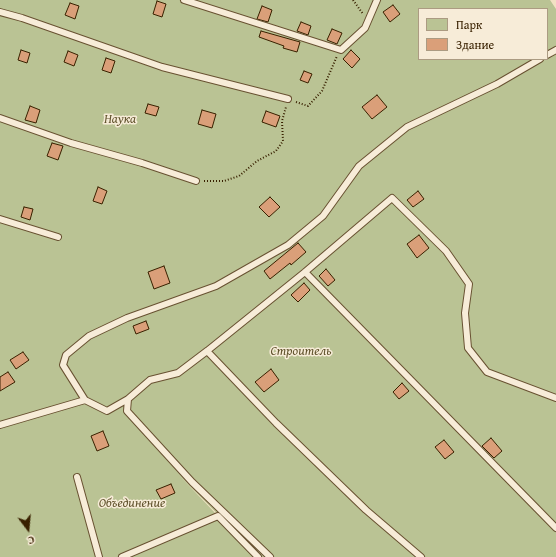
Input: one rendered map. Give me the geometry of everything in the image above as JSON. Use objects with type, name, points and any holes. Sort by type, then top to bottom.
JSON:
[{"type":"lane","points":[[184,0],[341,50],[365,28],[377,0]]},
{"type":"lane","points":[[0,12],[22,18],[162,68],[288,99]]},
{"type":"lane","points":[[538,60],[497,84],[407,127],[359,166],[324,216],[288,245],[216,286],[127,318],[89,336],[66,355],[63,365],[85,400],[107,411],[128,399],[150,380],[178,373],[305,272],[392,198],[446,252],[469,284],[465,313],[468,348],[487,372],[556,398]]},
{"type":"lane","points":[[0,118],[71,143],[142,163],[196,181]]},
{"type":"lane","points":[[0,220],[58,237]]},
{"type":"lane","points":[[305,272],[556,528]]},
{"type":"lane","points":[[207,351],[276,423],[361,505],[420,557]]},
{"type":"lane","points":[[128,399],[127,411],[192,482],[270,557]]},
{"type":"lane","points":[[0,425],[85,400]]},
{"type":"lane","points":[[77,477],[99,557]]},
{"type":"lane","points":[[122,557],[218,516],[258,557]]},
{"type":"path","points":[[353,0],[368,21]]},
{"type":"path","points":[[196,181],[224,181],[239,176],[257,161],[276,151],[283,141],[282,121],[288,99],[308,106],[322,91],[331,68],[341,50]]},
{"type":"green space","name":"Строитель","points":[[0,0],[550,0],[556,9],[556,557],[260,557],[177,473],[257,557],[0,557]]},
{"type":"building","points":[[157,1],[166,4],[162,17],[153,14]]},
{"type":"building","points":[[70,3],[79,6],[75,19],[65,15]]},
{"type":"building","points":[[393,5],[400,14],[390,22],[383,12]]},
{"type":"building","points":[[262,6],[272,10],[268,22],[257,19]]},
{"type":"building","points":[[301,22],[311,26],[308,35],[297,31]]},
{"type":"building","points":[[332,29],[342,33],[337,44],[327,40]]},
{"type":"building","points":[[261,31],[300,42],[297,52],[283,48],[284,46],[259,37]]},
{"type":"building","points":[[21,50],[30,53],[27,63],[18,60]]},
{"type":"building","points":[[351,50],[360,59],[352,68],[343,59]]},
{"type":"building","points":[[68,51],[78,55],[74,66],[64,62]]},
{"type":"building","points":[[106,58],[115,61],[111,73],[102,70]]},
{"type":"building","points":[[304,71],[312,74],[308,83],[300,80]]},
{"type":"building","points":[[377,95],[387,107],[372,119],[362,107]]},
{"type":"building","points":[[148,104],[159,107],[156,116],[145,113]]},
{"type":"building","points":[[30,106],[40,110],[36,123],[25,120]]},
{"type":"building","points":[[202,110],[216,114],[212,128],[198,124]]},
{"type":"building","points":[[266,111],[280,116],[276,127],[262,122]]},
{"type":"building","points":[[52,143],[63,146],[58,160],[47,156]]},
{"type":"building","points":[[98,187],[107,191],[102,204],[93,201]]},
{"type":"building","points":[[418,191],[424,199],[413,207],[407,200]]},
{"type":"building","points":[[270,197],[280,207],[269,217],[259,207]]},
{"type":"building","points":[[24,207],[33,209],[30,220],[21,217]]},
{"type":"building","points":[[419,235],[429,248],[417,258],[407,244]]},
{"type":"building","points":[[298,243],[306,252],[291,265],[290,263],[270,279],[264,271]]},
{"type":"building","points":[[164,266],[170,283],[154,289],[148,272]]},
{"type":"building","points":[[326,269],[335,280],[328,286],[319,276]]},
{"type":"building","points":[[304,283],[310,290],[298,302],[291,295]]},
{"type":"building","points":[[146,321],[149,329],[136,334],[133,326]]},
{"type":"building","points":[[23,352],[29,360],[16,369],[10,360]]},
{"type":"building","points":[[271,369],[279,380],[264,392],[255,382]]},
{"type":"building","points":[[8,372],[15,382],[0,391],[0,377]]},
{"type":"building","points":[[402,383],[409,391],[399,399],[393,392]]},
{"type":"building","points":[[103,431],[109,446],[97,451],[91,436]]},
{"type":"building","points":[[491,438],[502,451],[494,458],[482,446]]},
{"type":"building","points":[[444,440],[454,452],[445,459],[435,447]]},
{"type":"building","points":[[171,484],[175,493],[161,499],[156,490]]},
{"type":"park label","name":"Наука","points":[[120,120]]},
{"type":"park label","name":"Объединение","points":[[132,504]]}]
